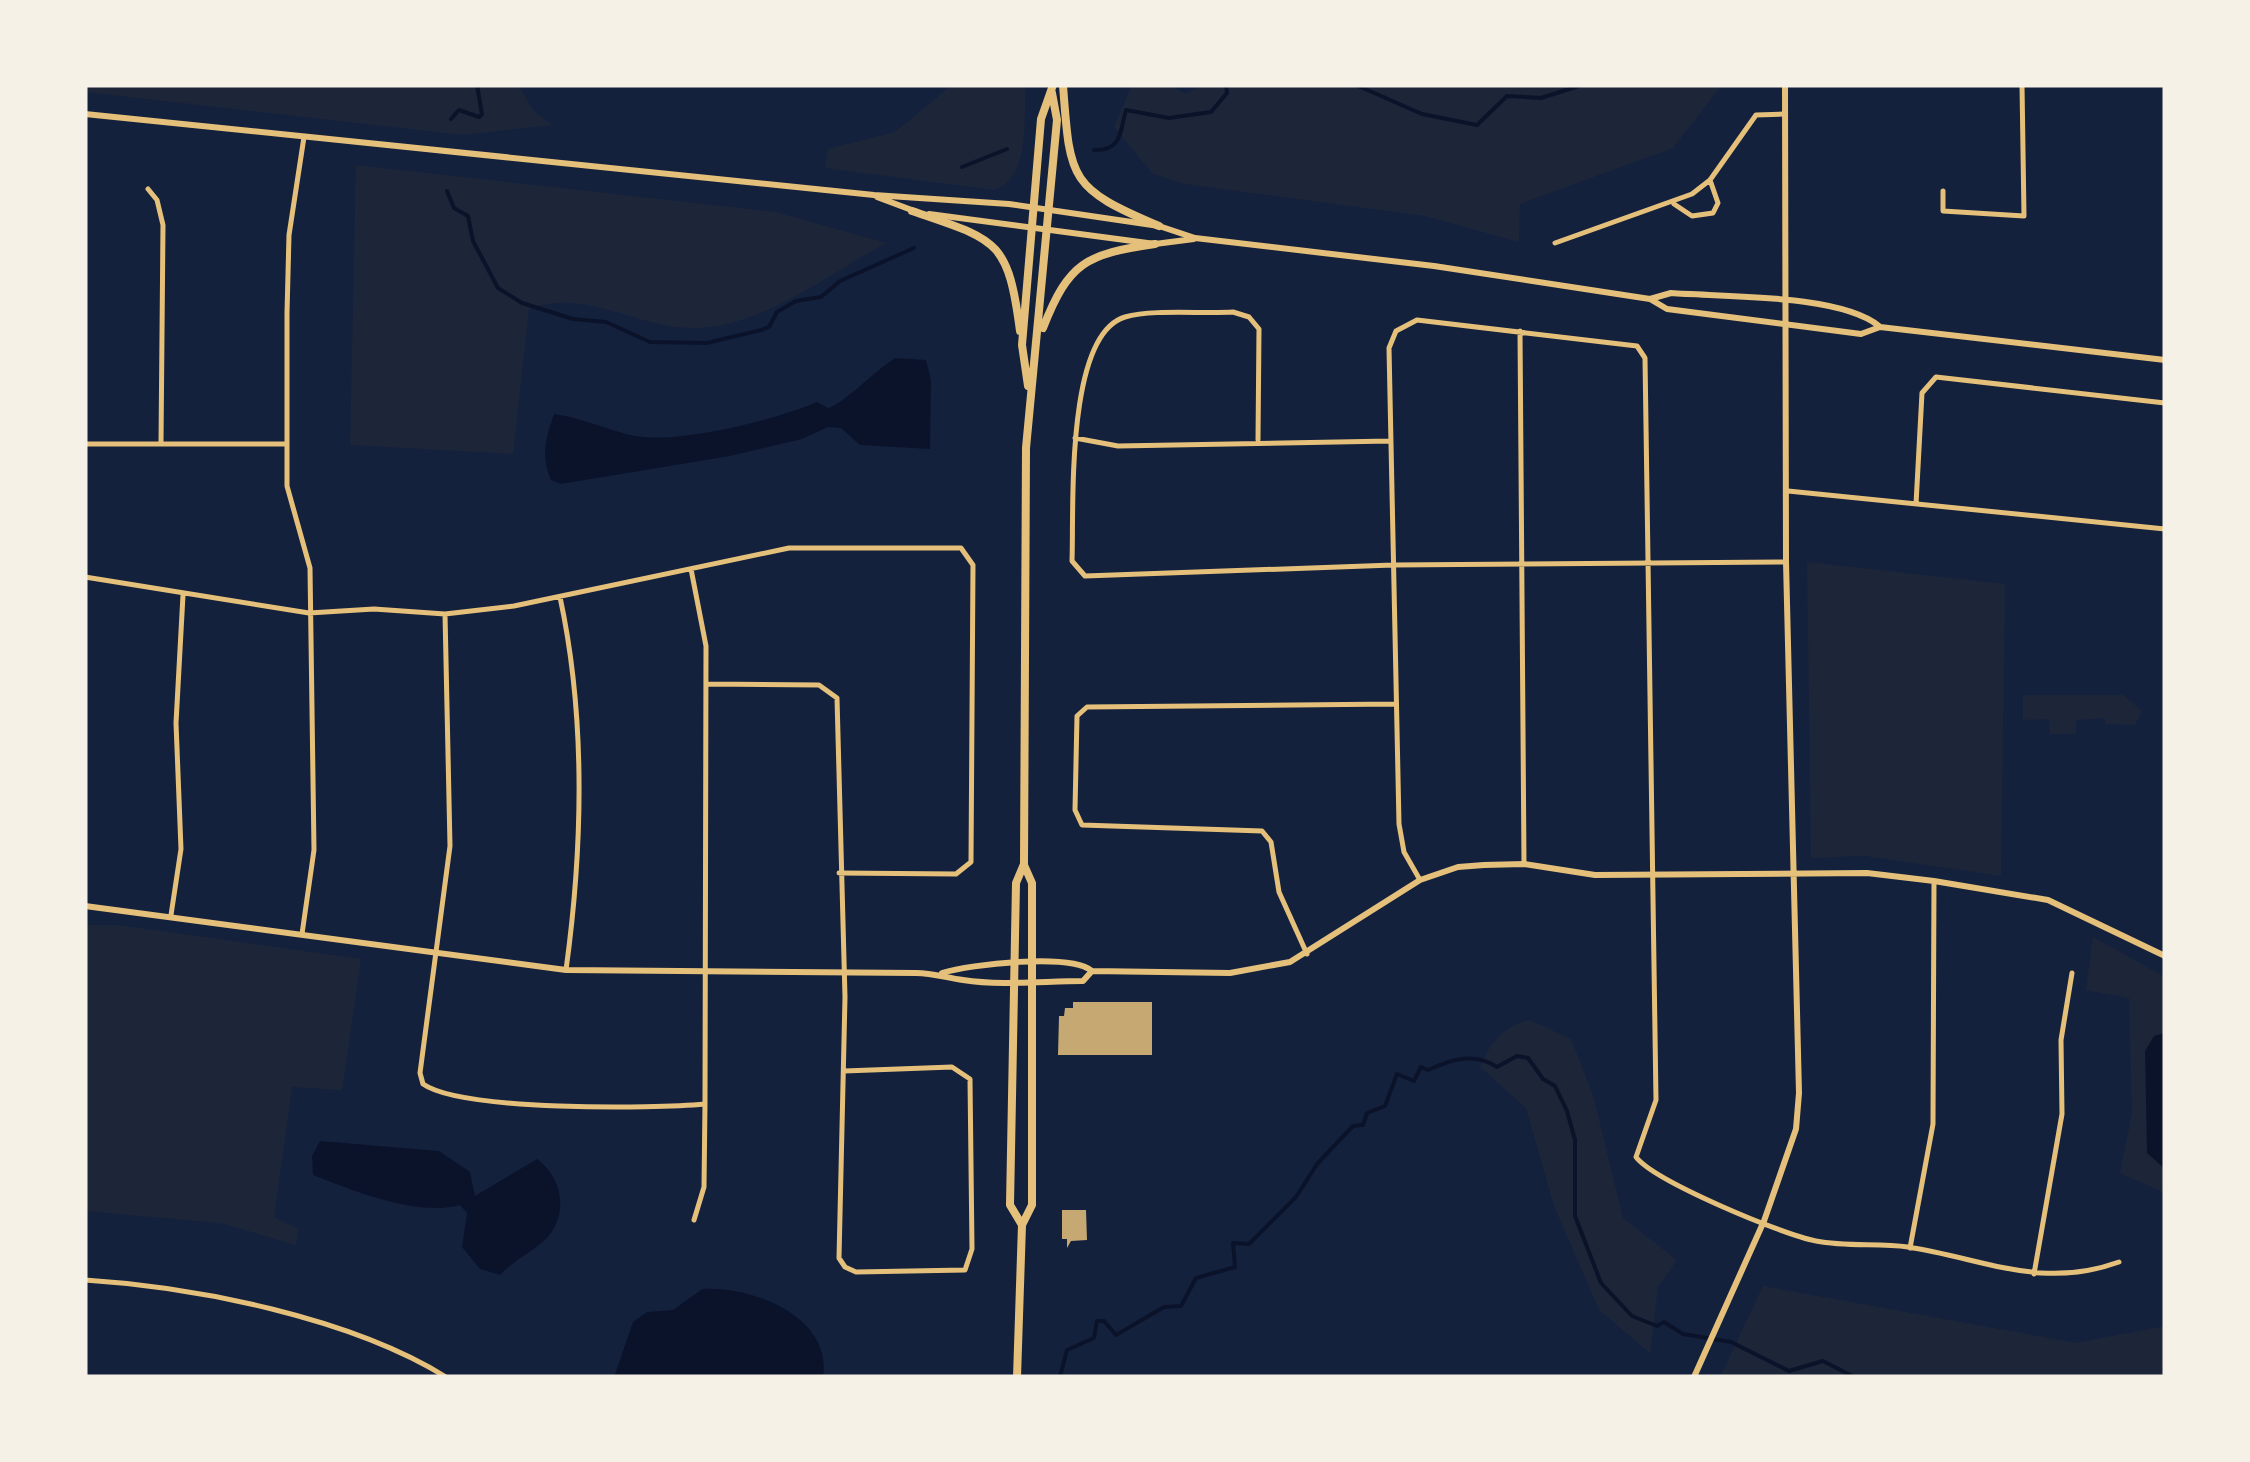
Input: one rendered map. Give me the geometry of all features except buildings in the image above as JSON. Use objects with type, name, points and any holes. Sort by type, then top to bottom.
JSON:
[{"type":"main road","points":[[1063,85],[1070,160],[1088,191],[1159,226]]},
{"type":"main road","points":[[1022,345],[1041,119],[1053,89]]},
{"type":"main road","points":[[1029,390],[1040,337],[1058,120],[1053,89]]},
{"type":"main road","points":[[912,212],[975,232],[999,252],[1015,286],[1029,390],[1024,864],[1016,883],[1012,964],[1010,1205],[1022,1226]]},
{"type":"main road","points":[[1040,337],[1057,292],[1075,267],[1096,254],[1155,244]]},
{"type":"main road","points":[[1017,1377],[1022,1226],[1032,1205],[1032,883],[1024,864]]},
{"type":"street","points":[[1694,1377],[1764,1222],[1796,1129],[1799,1093],[1786,562],[1785,85]]},
{"type":"street","points":[[1943,191],[1943,211],[2024,216],[2022,85]]},
{"type":"street","points":[[85,114],[1034,208],[1159,226],[1196,238],[1650,298],[1671,292],[1788,303],[1863,314],[1880,327]]},
{"type":"street","points":[[1555,243],[1634,212],[1674,204],[1710,180],[1756,115],[1784,114]]},
{"type":"street","points":[[302,934],[314,850],[310,568],[287,486],[290,235],[304,136]]},
{"type":"street","points":[[1674,204],[1692,216],[1713,213],[1718,203],[1710,180]]},
{"type":"street","points":[[148,189],[163,225],[161,443]]},
{"type":"street","points":[[874,195],[912,212],[1155,244],[1196,238]]},
{"type":"street","points":[[1650,298],[1667,309],[1861,334],[1880,327],[2165,360]]},
{"type":"street","points":[[1258,440],[1259,329],[1250,317],[1232,312],[1125,317],[1107,328],[1094,343],[1075,438],[1072,561],[1085,576],[1393,565],[1786,562]]},
{"type":"street","points":[[1420,880],[1404,852],[1399,824],[1389,348],[1396,331],[1417,320],[1637,346],[1645,358],[1656,877],[1656,1100],[1636,1157],[1645,1168],[1816,1241],[1910,1248],[2034,1274],[2084,1274],[2119,1262]]},
{"type":"street","points":[[1520,331],[1524,864]]},
{"type":"street","points":[[1916,504],[1922,392],[1936,377],[2165,402]]},
{"type":"street","points":[[1075,438],[1118,446],[1258,440],[1390,441]]},
{"type":"street","points":[[85,444],[288,444]]},
{"type":"street","points":[[1788,492],[2165,528]]},
{"type":"street","points":[[85,577],[309,613],[374,608],[445,614],[560,596],[800,547],[956,546],[971,558],[971,862],[956,874],[839,873]]},
{"type":"street","points":[[691,569],[704,626],[707,684],[704,1187],[694,1220]]},
{"type":"street","points":[[171,915],[180,849],[176,722],[182,594]]},
{"type":"street","points":[[560,596],[577,694],[578,869],[566,970]]},
{"type":"street","points":[[445,614],[450,846],[420,1073],[423,1084],[431,1090],[544,1105],[705,1104]]},
{"type":"street","points":[[707,684],[817,685],[834,694],[839,707],[839,873],[844,973],[838,1249],[845,1267],[856,1272],[965,1270],[972,1249],[970,1079],[952,1067],[844,1072]]},
{"type":"street","points":[[1307,954],[1279,892],[1271,842],[1262,831],[1082,825],[1075,810],[1076,716],[1086,707],[1395,704]]},
{"type":"street","points":[[85,906],[566,970],[942,973],[964,966],[1082,964],[1092,972],[1230,973],[1307,954],[1420,880],[1458,867],[1524,864],[1595,875],[1867,873],[1934,881],[2048,900],[2165,956]]},
{"type":"street","points":[[1910,1248],[1932,1124],[1934,881]]},
{"type":"street","points":[[942,973],[962,980],[1084,981],[1092,972]]},
{"type":"street","points":[[2034,1274],[2062,1114],[2061,1040],[2072,973]]},
{"type":"street","points":[[85,1280],[156,1284],[245,1303],[405,1352],[446,1377]]},
{"type":"shaded area","points":[[85,85],[518,85],[533,110],[552,125],[462,135],[85,92]]},
{"type":"shaded area","points":[[952,85],[1026,85],[1023,146],[1020,160],[1006,183],[994,190],[825,168],[828,149],[895,132]]},
{"type":"shaded area","points":[[1132,85],[1170,85],[1186,94],[1202,85],[1722,85],[1673,148],[1520,204],[1519,242],[1425,216],[1185,184],[1153,174],[1114,127]]},
{"type":"shaded area","points":[[356,165],[776,212],[886,243],[792,298],[741,320],[715,326],[670,326],[569,303],[529,309],[513,454],[350,445]]},
{"type":"shaded area","points":[[895,358],[926,360],[931,380],[930,449],[860,445],[841,428],[828,427],[802,439],[730,456],[561,484],[551,480],[545,447],[554,414],[644,437],[708,432],[778,416],[817,402],[828,408]]},
{"type":"shaded area","points":[[1807,562],[2005,584],[2001,876],[1865,856],[1811,858]]},
{"type":"shaded area","points":[[2023,695],[2123,695],[2142,711],[2135,725],[2105,724],[2105,718],[2076,720],[2076,734],[2050,734],[2049,719],[2023,720]]},
{"type":"shaded area","points":[[85,925],[118,925],[361,959],[342,1090],[292,1087],[274,1217],[298,1229],[296,1245],[221,1223],[85,1211]]},
{"type":"shaded area","points":[[2093,937],[2165,977],[2165,1193],[2120,1173],[2132,1113],[2129,998],[2086,990]]},
{"type":"shaded area","points":[[1530,1020],[1571,1039],[1593,1095],[1623,1218],[1677,1260],[1658,1287],[1650,1353],[1599,1310],[1554,1206],[1526,1108],[1480,1067],[1499,1037]]},
{"type":"shaded area","points":[[2165,1033],[2165,1169],[2147,1153],[2145,1051],[2154,1036]]},
{"type":"shaded area","points":[[320,1141],[439,1151],[470,1172],[475,1196],[537,1159],[553,1176],[557,1187],[558,1220],[544,1241],[500,1275],[480,1269],[462,1247],[467,1213],[460,1205],[405,1205],[313,1175],[312,1156]]},
{"type":"shaded area","points":[[1763,1286],[2076,1343],[2165,1326],[2165,1377],[1720,1377]]},
{"type":"shaded area","points":[[702,1289],[743,1293],[785,1309],[815,1337],[823,1356],[823,1377],[614,1377],[633,1322],[647,1312],[673,1310]]},
{"type":"waterway","points":[[451,119],[459,110],[479,117],[482,114],[477,85]]},
{"type":"waterway","points":[[1094,150],[1115,143],[1126,110],[1169,118],[1211,112],[1227,93],[1226,85]]},
{"type":"waterway","points":[[1356,85],[1422,114],[1477,125],[1507,96],[1541,98],[1582,85]]},
{"type":"waterway","points":[[962,167],[1007,149]]},
{"type":"waterway","points":[[447,191],[454,208],[468,216],[473,241],[498,288],[522,303],[573,319],[606,322],[650,342],[707,343],[761,330],[769,327],[777,312],[796,301],[821,297],[840,281],[914,248]]},
{"type":"waterway","points":[[1060,1377],[1067,1350],[1094,1338],[1097,1321],[1104,1321],[1116,1335],[1164,1307],[1181,1306],[1196,1278],[1235,1267],[1233,1243],[1249,1244],[1296,1197],[1317,1164],[1353,1126],[1363,1125],[1367,1113],[1385,1106],[1397,1074],[1414,1081],[1421,1067],[1428,1070],[1472,1058],[1497,1067],[1517,1056],[1528,1058],[1543,1079],[1555,1086],[1567,1111],[1575,1140],[1575,1216],[1601,1283],[1632,1316],[1657,1326],[1664,1322],[1683,1334],[1731,1342],[1789,1371],[1823,1361],[1854,1377]]},
{"type":"waterway","points":[[1897,1377],[1912,1377]]}]
